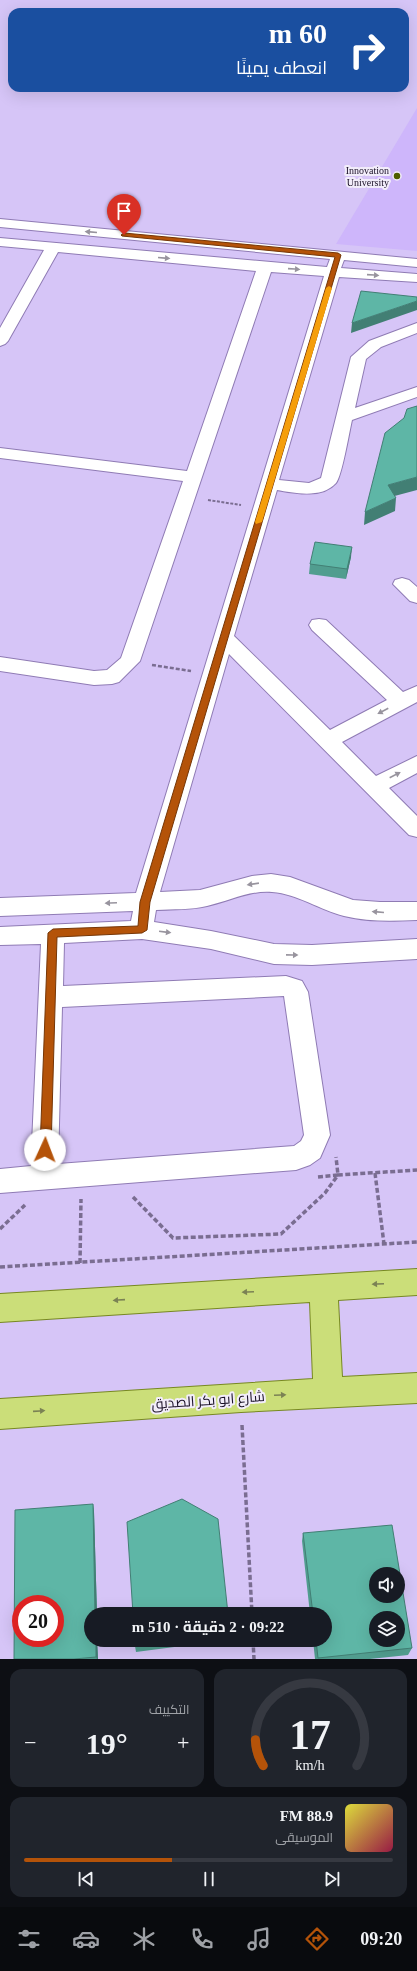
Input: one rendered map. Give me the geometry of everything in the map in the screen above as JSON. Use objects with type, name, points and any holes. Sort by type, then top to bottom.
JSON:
[{"type":"main road","points":[[0,1308],[417,1282]]},
{"type":"main road","points":[[323,1288],[328,1392]]},
{"type":"main road","name":"شارع ابو بكر الصديق","points":[[0,1414],[241,1397],[417,1388]]},
{"type":"lane","points":[[0,223],[232,245],[417,278]]},
{"type":"lane","points":[[130,255],[149,250],[152,247],[153,245],[149,241],[140,236]]},
{"type":"lane","points":[[0,242],[265,267],[336,263],[417,263]]},
{"type":"lane","points":[[219,262],[208,258],[205,255],[206,252],[218,247],[232,245]]},
{"type":"lane","points":[[0,341],[53,248]]},
{"type":"lane","points":[[142,930],[145,902],[336,263]]},
{"type":"lane","points":[[0,664],[94,678],[112,677],[130,662],[265,267]]},
{"type":"lane","points":[[270,484],[315,488],[326,484],[329,480],[357,362],[363,352],[383,340],[417,328]]},
{"type":"lane","points":[[343,418],[417,392]]},
{"type":"lane","points":[[0,453],[194,477]]},
{"type":"lane","points":[[402,584],[417,597]]},
{"type":"lane","points":[[319,625],[409,697],[327,740]]},
{"type":"lane","points":[[224,638],[417,829]]},
{"type":"lane","points":[[374,786],[417,764]]},
{"type":"lane","points":[[0,907],[200,899],[216,897],[243,886],[272,883],[287,886],[343,907],[384,913],[417,911]]},
{"type":"lane","points":[[0,936],[142,930],[211,940],[274,954],[312,955],[417,949]]},
{"type":"lane","points":[[44,1177],[53,933]]},
{"type":"lane","points":[[0,1180],[296,1158],[302,1156],[312,1148],[317,1135],[296,992],[293,988],[286,986],[51,997]]},
{"type":"path","points":[[188,496],[263,508]]},
{"type":"path","points":[[130,662],[213,674]]},
{"type":"path","points":[[131,1195],[173,1238],[281,1234],[325,1193],[338,1175],[417,1170]]},
{"type":"path","points":[[375,1173],[384,1244]]},
{"type":"path","points":[[80,1263],[81,1192]]},
{"type":"path","points":[[0,1230],[30,1201]]},
{"type":"path","points":[[0,1267],[417,1242]]},
{"type":"path","points":[[241,1397],[252,1607]]},
{"type":"path","points":[[254,1647],[254,1659]]},
{"type":"shaded area","name":"Innovation University","points":[[417,108],[417,251],[336,244]]},
{"type":"building","points":[[361,291],[417,297],[417,301],[352,323]]},
{"type":"building","points":[[417,406],[417,477],[388,485],[396,498],[365,512],[385,433],[404,418],[407,409]]},
{"type":"building","points":[[315,542],[352,547],[347,569],[310,564]]},
{"type":"building","points":[[182,1499],[218,1519],[227,1607],[133,1607],[127,1522]]},
{"type":"building","points":[[93,1504],[95,1607],[84,1607],[84,1647],[96,1647],[96,1657],[74,1659],[14,1659],[14,1647],[64,1647],[64,1595],[14,1595],[15,1510]]},
{"type":"building","points":[[392,1525],[399,1567],[369,1567],[369,1603],[405,1603],[412,1648],[318,1658],[317,1647],[332,1647],[332,1607],[312,1607],[303,1533]]},
{"type":"slow traffic","points":[[259,522],[329,288]]},
{"type":"place","name":"Innovation University","points":[[397,176]]},
{"type":"route","points":[[45,1150],[53,933],[142,930],[145,902],[338,255],[124,235]]}]
